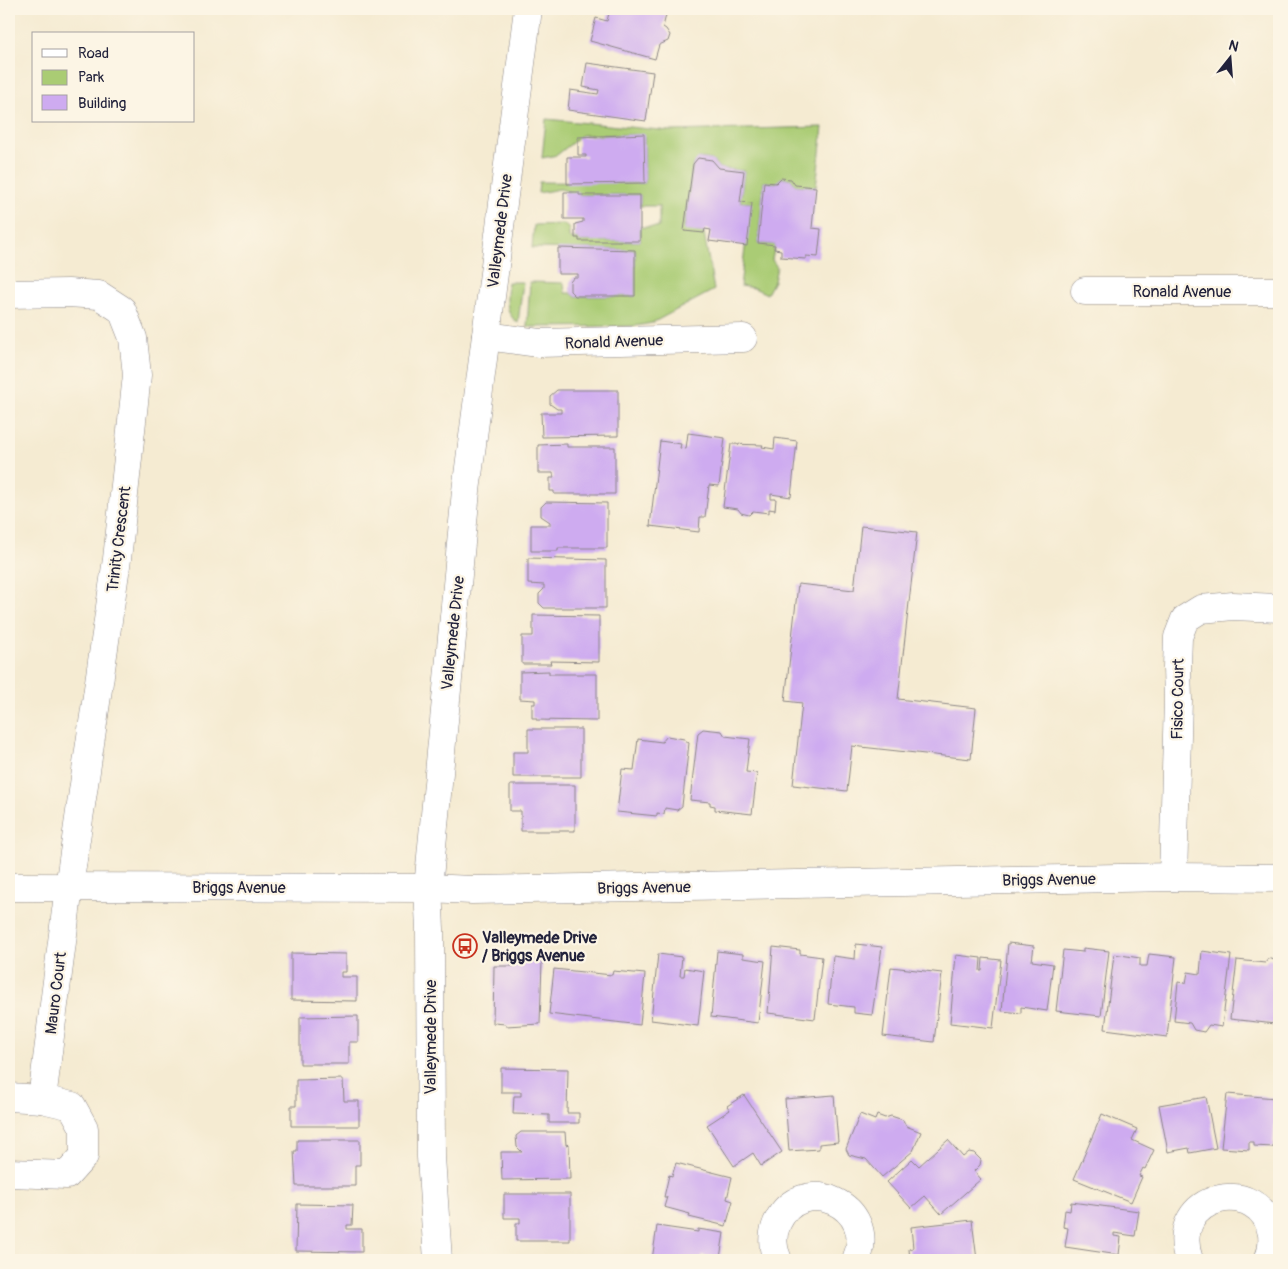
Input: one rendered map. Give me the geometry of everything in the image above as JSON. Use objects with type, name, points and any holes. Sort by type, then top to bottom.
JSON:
[{"type":"street","name":"Valleymede Drive","points":[[438,1260],[431,1157],[430,929],[428,888],[466,491],[528,9]]},
{"type":"street","name":"Ronald Avenue","points":[[1085,291],[1279,291]]},
{"type":"street","name":"Trinity Crescent","points":[[9,294],[68,293],[99,295],[122,310],[133,338],[137,375],[117,559],[69,887]]},
{"type":"street","name":"Ronald Avenue","points":[[486,336],[539,343],[743,338]]},
{"type":"street","name":"Fisico Court","points":[[1173,877],[1178,637],[1186,619],[1201,609],[1233,606],[1279,608]]},
{"type":"street","name":"Briggs Avenue","points":[[9,887],[428,888],[482,890],[1173,877],[1279,878]]},
{"type":"street","name":"Mauro Court","points":[[42,1099],[69,887]]},
{"type":"street","points":[[9,1097],[42,1099],[72,1106],[84,1128],[84,1156],[67,1175],[9,1173]]},
{"type":"street","points":[[778,1260],[773,1244],[774,1230],[780,1217],[790,1206],[803,1199],[817,1197],[832,1199],[844,1206],[854,1217],[860,1230],[861,1245],[856,1260]]},
{"type":"street","points":[[1189,1260],[1185,1248],[1185,1233],[1190,1219],[1199,1208],[1211,1200],[1226,1197],[1240,1198],[1264,1214],[1273,1241],[1268,1260]]},
{"type":"green space","points":[[546,119],[670,131],[823,127],[816,187],[795,185],[791,179],[781,178],[776,183],[764,182],[758,243],[775,245],[772,260],[777,267],[774,281],[767,294],[754,288],[740,286],[751,203],[740,202],[744,171],[719,168],[712,160],[699,158],[693,164],[684,230],[704,233],[714,290],[652,323],[636,326],[527,327],[530,282],[564,283],[565,293],[571,293],[575,296],[635,296],[635,250],[532,248],[534,225],[564,224],[569,229],[569,238],[579,238],[579,241],[640,241],[640,227],[659,227],[659,206],[640,206],[640,195],[579,195],[560,189],[538,193],[539,182],[645,183],[644,135],[582,135],[557,155],[542,158]]},
{"type":"green space","points":[[508,282],[523,282],[518,323],[508,310]]},
{"type":"building","points":[[610,9],[634,9],[643,12],[645,9],[666,15],[663,27],[670,35],[668,41],[659,45],[655,59],[590,41],[596,18],[607,21]]},
{"type":"building","points":[[587,63],[653,72],[646,121],[568,110],[570,90],[598,94],[599,90],[583,87]]},
{"type":"building","points":[[644,134],[645,183],[567,184],[567,157],[586,157],[586,155],[578,155],[578,137]]},
{"type":"building","points":[[698,158],[712,160],[719,168],[744,171],[740,202],[752,203],[747,246],[709,241],[711,230],[705,229],[704,233],[684,231],[693,164]]},
{"type":"building","points":[[781,178],[791,179],[795,185],[816,187],[812,228],[821,229],[818,257],[806,256],[806,259],[781,257],[781,250],[774,249],[775,245],[758,243],[764,182],[776,183]]},
{"type":"building","points":[[564,192],[579,192],[579,195],[640,195],[640,241],[579,241],[579,238],[575,238],[575,224],[583,222],[583,219],[564,219]]},
{"type":"building","points":[[558,248],[635,250],[635,296],[575,296],[570,291],[570,282],[574,277],[578,277],[578,274],[558,274]]},
{"type":"building","points":[[557,390],[618,390],[618,436],[542,437],[541,413],[561,413],[561,409],[557,409],[550,404],[550,396]]},
{"type":"building","points":[[688,433],[725,438],[719,486],[709,485],[705,517],[700,517],[699,532],[650,526],[660,441],[681,444],[680,448],[686,449]]},
{"type":"building","points":[[775,438],[797,441],[791,497],[771,494],[771,499],[776,499],[775,510],[769,509],[769,513],[753,511],[749,515],[741,513],[738,509],[723,507],[731,444],[763,445],[762,447],[774,449]]},
{"type":"building","points":[[567,444],[567,447],[615,447],[615,494],[554,494],[554,491],[550,491],[550,478],[554,478],[553,473],[538,473],[538,445]]},
{"type":"building","points":[[546,502],[607,503],[607,548],[558,548],[558,551],[531,551],[531,525],[550,525],[550,522],[541,516],[541,507]]},
{"type":"building","points":[[861,526],[917,532],[898,699],[976,708],[971,759],[852,746],[847,791],[793,785],[802,703],[785,701],[798,584],[854,590]]},
{"type":"building","points":[[528,558],[606,560],[606,608],[544,608],[539,603],[539,594],[544,589],[544,585],[528,584]]},
{"type":"building","points":[[533,615],[599,616],[599,662],[550,661],[551,664],[522,664],[522,636],[533,636]]},
{"type":"building","points":[[549,671],[549,674],[597,674],[597,721],[536,720],[536,718],[532,718],[532,704],[535,704],[535,700],[520,699],[520,672]]},
{"type":"building","points":[[528,729],[581,729],[581,777],[513,777],[513,752],[528,752]]},
{"type":"building","points":[[703,729],[722,731],[725,736],[750,739],[746,772],[757,773],[752,814],[715,810],[715,806],[710,805],[710,802],[690,800],[698,733]]},
{"type":"building","points":[[667,736],[684,739],[689,743],[682,806],[677,810],[665,808],[664,814],[657,813],[657,816],[617,812],[622,769],[634,770],[638,739],[662,742]]},
{"type":"building","points":[[510,785],[575,785],[575,831],[521,831],[521,811],[510,811]]},
{"type":"building","points":[[1008,943],[1034,946],[1032,961],[1053,964],[1047,1011],[1021,1007],[1021,1013],[1002,1011]]},
{"type":"building","points":[[856,944],[882,947],[872,1015],[854,1013],[854,1007],[828,1004],[833,956],[855,959]]},
{"type":"building","points":[[773,947],[800,950],[800,954],[822,957],[815,1019],[768,1013]]},
{"type":"building","points":[[1083,948],[1109,951],[1101,1016],[1056,1011],[1063,950],[1083,952]]},
{"type":"building","points":[[717,951],[743,954],[743,958],[765,961],[758,1023],[711,1017]]},
{"type":"building","points":[[1202,951],[1231,955],[1222,1027],[1209,1025],[1204,1032],[1194,1030],[1190,1023],[1174,1021],[1178,982],[1186,983],[1188,972],[1200,974]]},
{"type":"building","points":[[291,953],[346,954],[346,972],[341,972],[341,977],[357,977],[357,1001],[291,1000]]},
{"type":"building","points":[[658,954],[682,957],[680,976],[684,976],[685,968],[704,971],[698,1026],[651,1020]]},
{"type":"building","points":[[1114,954],[1140,958],[1140,966],[1147,966],[1149,954],[1176,957],[1167,1037],[1105,1029]]},
{"type":"building","points":[[956,955],[981,958],[980,971],[982,971],[983,958],[1001,960],[993,1028],[950,1023]]},
{"type":"building","points":[[1269,958],[1279,962],[1275,1024],[1230,1019],[1237,960],[1265,963]]},
{"type":"building","points":[[515,961],[542,961],[540,1024],[506,1026],[506,1024],[493,1023],[494,966],[515,966]]},
{"type":"building","points":[[891,967],[942,973],[934,1042],[883,1036]]},
{"type":"building","points":[[554,969],[612,975],[613,971],[645,974],[640,1025],[549,1014]]},
{"type":"building","points":[[358,1016],[358,1042],[349,1042],[349,1064],[300,1064],[300,1017]]},
{"type":"building","points":[[501,1068],[568,1069],[567,1113],[579,1113],[579,1123],[549,1123],[549,1115],[513,1114],[514,1096],[521,1096],[521,1092],[501,1092]]},
{"type":"building","points":[[343,1079],[344,1101],[359,1101],[359,1126],[291,1126],[291,1106],[296,1106],[296,1080]]},
{"type":"building","points":[[1227,1094],[1276,1098],[1273,1147],[1254,1146],[1254,1142],[1249,1142],[1249,1150],[1221,1148]]},
{"type":"building","points":[[744,1095],[782,1152],[761,1166],[753,1153],[734,1166],[707,1125],[730,1110],[727,1106]]},
{"type":"building","points":[[834,1095],[838,1142],[819,1144],[819,1149],[789,1151],[785,1099]]},
{"type":"building","points":[[1206,1097],[1216,1148],[1190,1153],[1189,1148],[1168,1152],[1159,1105]]},
{"type":"building","points":[[860,1114],[875,1120],[877,1115],[885,1118],[891,1116],[903,1120],[906,1126],[921,1132],[913,1151],[882,1177],[866,1159],[849,1155],[846,1149]]},
{"type":"building","points":[[1102,1114],[1137,1129],[1132,1140],[1154,1150],[1145,1169],[1143,1168],[1139,1176],[1142,1177],[1131,1202],[1074,1179]]},
{"type":"building","points":[[521,1132],[565,1132],[566,1145],[569,1144],[570,1179],[502,1180],[501,1152],[522,1152],[517,1147],[516,1136]]},
{"type":"building","points":[[297,1140],[360,1140],[360,1165],[355,1165],[355,1186],[296,1186],[294,1151],[297,1151]]},
{"type":"building","points":[[948,1140],[963,1157],[969,1152],[974,1153],[981,1160],[980,1165],[974,1171],[981,1179],[941,1214],[925,1196],[911,1208],[887,1182],[912,1159],[919,1166]]},
{"type":"building","points":[[676,1163],[732,1177],[727,1199],[733,1201],[726,1226],[689,1217],[690,1214],[664,1207],[667,1197],[664,1197],[669,1175],[672,1176]]},
{"type":"building","points":[[504,1194],[570,1194],[570,1241],[516,1241],[516,1223],[520,1223],[520,1218],[504,1218]]},
{"type":"building","points":[[1071,1202],[1139,1211],[1135,1236],[1114,1233],[1114,1236],[1121,1237],[1119,1255],[1065,1247],[1068,1228],[1063,1227],[1065,1210],[1070,1211]]},
{"type":"building","points":[[297,1204],[353,1205],[352,1225],[347,1225],[347,1229],[362,1229],[362,1252],[296,1251]]},
{"type":"building","points":[[972,1220],[977,1260],[910,1260],[909,1249],[913,1248],[911,1227]]},
{"type":"building","points":[[657,1226],[698,1232],[698,1229],[724,1233],[720,1258],[701,1255],[702,1260],[652,1260]]},
{"type":"place","name":"Valleymede Drive / Briggs Avenue","points":[[465,946]]}]
